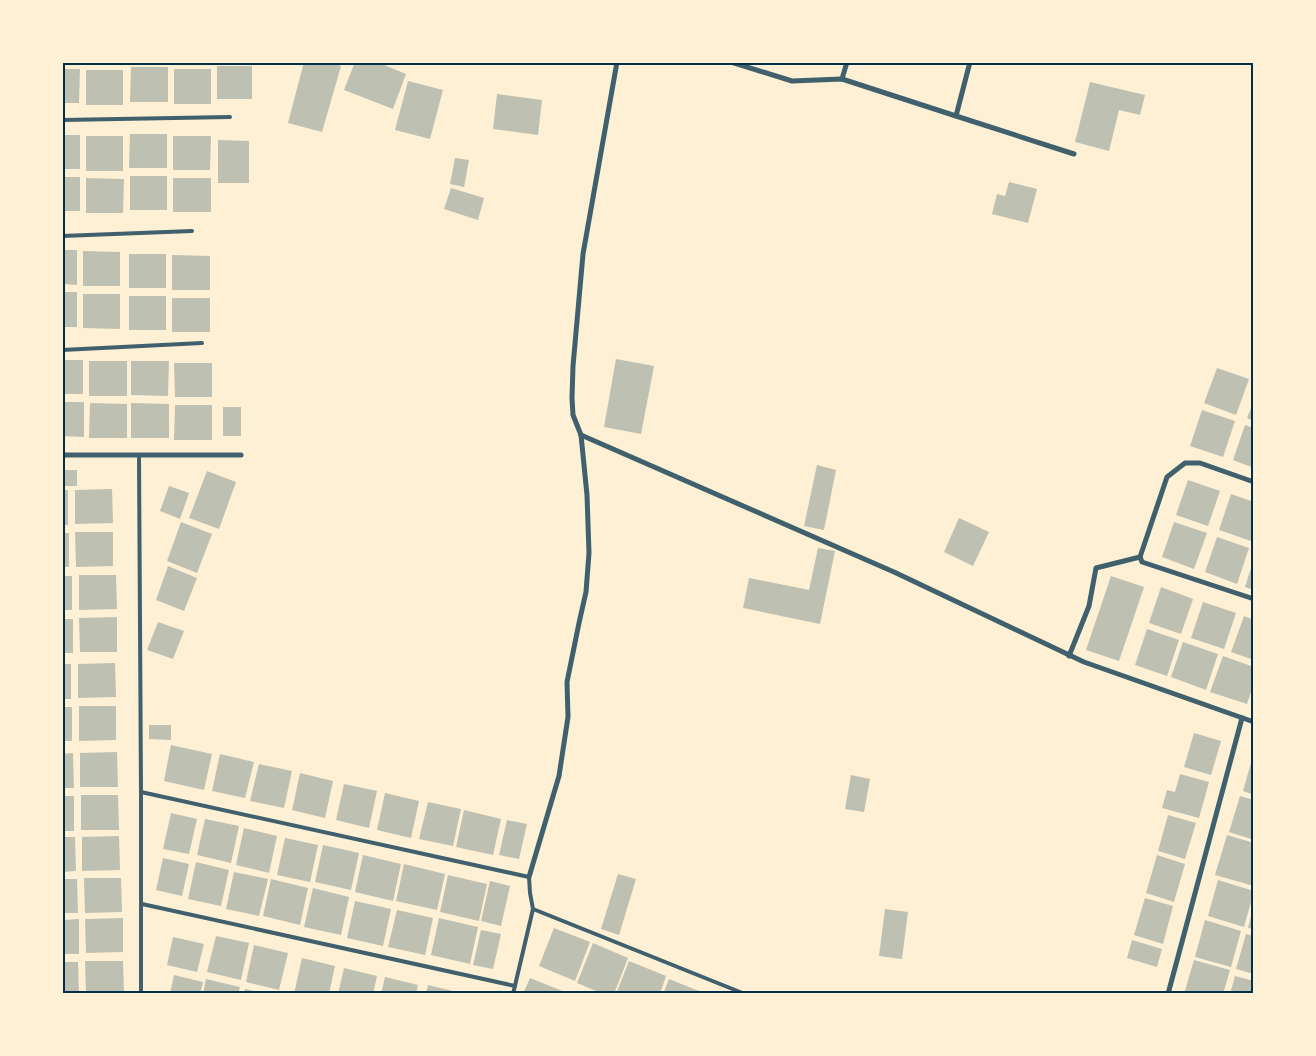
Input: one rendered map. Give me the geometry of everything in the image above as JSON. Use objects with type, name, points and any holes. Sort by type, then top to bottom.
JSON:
[{"type":"street","points":[[529,877],[559,776],[568,717],[567,682],[586,592],[589,553],[587,494],[581,435],[573,415],[573,366],[583,254],[617,62]]},
{"type":"street","points":[[732,62],[792,81],[842,79],[1074,154]]},
{"type":"street","points":[[842,79],[847,62]]},
{"type":"street","points":[[956,116],[970,62]]},
{"type":"street","points":[[581,435],[894,572],[1069,656],[1254,722]]},
{"type":"street","points":[[62,455],[241,455]]},
{"type":"street","points":[[1254,482],[1200,463],[1185,463],[1167,477],[1140,557],[1142,562],[1254,599]]},
{"type":"street","points":[[1069,656],[1089,606],[1096,568],[1140,557]]},
{"type":"street","points":[[1168,994],[1242,718]]},
{"type":"lane","points":[[62,120],[230,117]]},
{"type":"lane","points":[[62,236],[192,231]]},
{"type":"lane","points":[[62,350],[202,343]]},
{"type":"lane","points":[[139,456],[141,994]]},
{"type":"lane","points":[[141,792],[529,877],[533,909],[513,994]]},
{"type":"lane","points":[[142,904],[515,986]]},
{"type":"lane","points":[[533,909],[745,994]]},
{"type":"building","points":[[304,62],[330,62],[341,66],[322,132],[288,123]]},
{"type":"building","points":[[355,62],[377,62],[406,74],[393,109],[344,90]]},
{"type":"building","points":[[217,66],[252,66],[252,99],[217,99]]},
{"type":"building","points":[[131,67],[168,67],[168,102],[130,102]]},
{"type":"building","points":[[62,69],[80,69],[79,103],[62,103]]},
{"type":"building","points":[[174,69],[211,69],[211,104],[174,104]]},
{"type":"building","points":[[86,70],[123,70],[123,105],[86,105]]},
{"type":"building","points":[[408,81],[443,90],[430,139],[395,130]]},
{"type":"building","points":[[1090,82],[1145,95],[1140,115],[1119,110],[1109,151],[1075,142]]},
{"type":"building","points":[[497,94],[542,100],[538,135],[493,129]]},
{"type":"building","points":[[130,134],[167,134],[167,168],[129,168]]},
{"type":"building","points":[[62,135],[80,135],[80,169],[62,169]]},
{"type":"building","points":[[86,136],[123,136],[123,171],[86,171]]},
{"type":"building","points":[[173,136],[211,136],[210,170],[173,170]]},
{"type":"building","points":[[218,140],[249,141],[249,183],[218,183]]},
{"type":"building","points":[[455,158],[469,160],[464,187],[450,184]]},
{"type":"building","points":[[130,176],[167,176],[167,210],[130,210]]},
{"type":"building","points":[[62,177],[80,177],[80,211],[62,211]]},
{"type":"building","points":[[86,178],[124,179],[123,213],[86,213]]},
{"type":"building","points":[[173,178],[211,178],[211,212],[173,212]]},
{"type":"building","points":[[1009,182],[1037,189],[1028,223],[992,214],[997,194],[1005,196]]},
{"type":"building","points":[[451,188],[484,198],[478,220],[444,209]]},
{"type":"building","points":[[62,250],[77,250],[77,285],[62,284]]},
{"type":"building","points":[[83,251],[120,252],[120,286],[83,286]]},
{"type":"building","points":[[129,254],[166,254],[166,288],[129,288]]},
{"type":"building","points":[[172,255],[210,256],[210,290],[172,290]]},
{"type":"building","points":[[62,292],[77,292],[77,327],[62,327]]},
{"type":"building","points":[[83,294],[120,294],[120,329],[83,328]]},
{"type":"building","points":[[129,296],[166,296],[166,330],[129,330]]},
{"type":"building","points":[[172,298],[210,298],[210,332],[172,332]]},
{"type":"building","points":[[616,359],[654,366],[641,434],[604,427]]},
{"type":"building","points":[[62,360],[83,360],[83,394],[62,394]]},
{"type":"building","points":[[89,361],[127,361],[127,396],[89,396]]},
{"type":"building","points":[[131,361],[169,361],[168,396],[131,395]]},
{"type":"building","points":[[174,363],[212,363],[212,397],[175,397]]},
{"type":"building","points":[[1217,368],[1249,379],[1236,415],[1204,403]]},
{"type":"building","points":[[1254,401],[1254,421],[1247,418]]},
{"type":"building","points":[[62,402],[84,402],[84,437],[62,436]]},
{"type":"building","points":[[90,403],[127,404],[127,438],[89,438]]},
{"type":"building","points":[[131,403],[169,404],[169,438],[131,438]]},
{"type":"building","points":[[175,405],[212,405],[212,440],[174,440]]},
{"type":"building","points":[[223,407],[241,407],[241,436],[223,436]]},
{"type":"building","points":[[1202,410],[1235,421],[1223,457],[1190,446]]},
{"type":"building","points":[[1245,425],[1254,428],[1254,468],[1233,460]]},
{"type":"building","points":[[817,465],[836,470],[824,530],[804,526]]},
{"type":"building","points":[[62,470],[77,470],[77,486],[62,486]]},
{"type":"building","points":[[207,471],[236,482],[219,529],[189,518]]},
{"type":"building","points":[[1188,480],[1220,491],[1208,526],[1176,515]]},
{"type":"building","points":[[169,486],[189,493],[180,519],[160,511]]},
{"type":"building","points":[[112,489],[113,523],[75,524],[75,490]]},
{"type":"building","points":[[62,490],[68,490],[68,525],[62,525]]},
{"type":"building","points":[[1231,494],[1254,502],[1254,534],[1251,541],[1219,530]]},
{"type":"building","points":[[959,518],[989,532],[973,566],[944,552]]},
{"type":"building","points":[[181,522],[212,534],[197,573],[167,561]]},
{"type":"building","points":[[1174,522],[1207,533],[1194,569],[1162,557]]},
{"type":"building","points":[[75,532],[113,532],[113,566],[76,567]]},
{"type":"building","points":[[62,533],[69,533],[69,567],[62,567]]},
{"type":"building","points":[[1217,537],[1249,548],[1237,584],[1205,572]]},
{"type":"building","points":[[818,548],[835,551],[820,624],[743,608],[749,578],[809,590]]},
{"type":"building","points":[[1254,562],[1254,590],[1245,587]]},
{"type":"building","points":[[168,566],[197,578],[184,611],[156,600]]},
{"type":"building","points":[[79,575],[116,575],[117,609],[79,610]]},
{"type":"building","points":[[62,576],[72,576],[72,610],[62,610]]},
{"type":"building","points":[[1111,576],[1144,587],[1119,661],[1086,650]]},
{"type":"building","points":[[1161,587],[1193,599],[1181,634],[1149,623]]},
{"type":"building","points":[[1203,602],[1236,613],[1224,649],[1191,638]]},
{"type":"building","points":[[1244,616],[1254,620],[1254,660],[1231,652]]},
{"type":"building","points":[[117,617],[117,652],[80,652],[79,618]]},
{"type":"building","points":[[62,619],[73,619],[73,653],[62,653]]},
{"type":"building","points":[[158,622],[184,631],[173,659],[147,650]]},
{"type":"building","points":[[1147,629],[1179,640],[1167,676],[1135,665]]},
{"type":"building","points":[[1183,642],[1218,654],[1206,690],[1171,677]]},
{"type":"building","points":[[1223,656],[1254,667],[1254,683],[1247,704],[1210,692]]},
{"type":"building","points":[[115,663],[116,697],[78,698],[78,664]]},
{"type":"building","points":[[62,664],[71,664],[71,699],[62,699]]},
{"type":"building","points":[[79,706],[116,706],[116,740],[79,741]]},
{"type":"building","points":[[62,707],[72,707],[72,741],[62,741]]},
{"type":"building","points":[[149,725],[171,725],[171,740],[149,739]]},
{"type":"building","points":[[1194,733],[1221,741],[1211,775],[1184,767]]},
{"type":"building","points":[[171,745],[212,754],[204,790],[164,781]]},
{"type":"building","points":[[117,752],[118,787],[80,787],[80,753]]},
{"type":"building","points":[[73,753],[74,788],[62,788],[62,754]]},
{"type":"building","points":[[220,754],[254,762],[245,798],[212,791]]},
{"type":"building","points":[[1254,756],[1254,795],[1243,791]]},
{"type":"building","points":[[259,764],[292,771],[284,808],[250,801]]},
{"type":"building","points":[[300,773],[333,781],[325,818],[292,810]]},
{"type":"building","points":[[1180,774],[1209,782],[1199,818],[1162,808],[1167,790],[1175,792]]},
{"type":"building","points":[[851,775],[870,779],[864,812],[845,809]]},
{"type":"building","points":[[344,784],[377,791],[369,828],[336,820]]},
{"type":"building","points":[[385,793],[419,801],[411,838],[377,830]]},
{"type":"building","points":[[81,795],[118,795],[119,830],[81,830]]},
{"type":"building","points":[[62,796],[74,796],[74,831],[62,831]]},
{"type":"building","points":[[1240,796],[1254,800],[1254,840],[1229,832]]},
{"type":"building","points":[[428,802],[461,809],[453,846],[419,839]]},
{"type":"building","points":[[464,810],[501,819],[493,855],[456,847]]},
{"type":"building","points":[[171,813],[197,819],[189,854],[163,849]]},
{"type":"building","points":[[1168,815],[1196,823],[1185,859],[1158,851]]},
{"type":"building","points":[[205,819],[239,826],[231,863],[197,855]]},
{"type":"building","points":[[507,820],[527,824],[519,859],[499,855]]},
{"type":"building","points":[[244,828],[277,836],[269,873],[236,865]]},
{"type":"building","points":[[1227,835],[1254,843],[1254,886],[1215,875]]},
{"type":"building","points":[[119,836],[120,870],[82,871],[82,837]]},
{"type":"building","points":[[62,837],[75,837],[76,871],[62,872]]},
{"type":"building","points":[[285,838],[318,845],[310,882],[277,875]]},
{"type":"building","points":[[323,845],[359,853],[351,890],[315,882]]},
{"type":"building","points":[[363,855],[401,864],[393,901],[355,892]]},
{"type":"building","points":[[1157,855],[1185,864],[1174,902],[1146,893]]},
{"type":"building","points":[[163,858],[189,864],[182,896],[156,890]]},
{"type":"building","points":[[196,862],[229,870],[221,906],[188,899]]},
{"type":"building","points":[[404,864],[445,874],[437,910],[396,901]]},
{"type":"building","points":[[234,872],[268,879],[259,916],[226,909]]},
{"type":"building","points":[[618,874],[636,879],[619,935],[601,929]]},
{"type":"building","points":[[448,875],[487,884],[479,921],[440,912]]},
{"type":"building","points":[[84,878],[121,878],[122,912],[85,913]]},
{"type":"building","points":[[62,879],[77,879],[78,913],[62,913]]},
{"type":"building","points":[[271,879],[308,888],[300,925],[263,916]]},
{"type":"building","points":[[1218,880],[1254,891],[1244,927],[1208,916]]},
{"type":"building","points":[[490,881],[510,886],[501,926],[481,921]]},
{"type":"building","points":[[313,888],[349,897],[341,935],[304,927]]},
{"type":"building","points":[[1145,898],[1173,906],[1163,944],[1134,935]]},
{"type":"building","points":[[355,901],[391,909],[383,946],[347,938]]},
{"type":"building","points":[[885,909],[908,912],[902,959],[879,956]]},
{"type":"building","points":[[1254,909],[1254,929],[1248,928]]},
{"type":"building","points":[[397,910],[433,918],[425,955],[388,947]]},
{"type":"building","points":[[123,918],[123,952],[86,953],[85,919]]},
{"type":"building","points":[[439,918],[478,927],[470,964],[431,955]]},
{"type":"building","points":[[79,919],[79,954],[62,954],[62,920]]},
{"type":"building","points":[[1205,920],[1241,931],[1231,967],[1195,957]]},
{"type":"building","points":[[554,928],[590,942],[575,981],[539,966]]},
{"type":"building","points":[[481,930],[501,934],[493,969],[473,965]]},
{"type":"building","points":[[1246,934],[1254,936],[1254,974],[1236,969]]},
{"type":"building","points":[[216,936],[249,943],[241,980],[207,972]]},
{"type":"building","points":[[173,937],[204,944],[197,972],[167,965]]},
{"type":"building","points":[[1132,940],[1162,949],[1157,967],[1127,958]]},
{"type":"building","points":[[593,943],[628,958],[614,994],[603,994],[577,983]]},
{"type":"building","points":[[254,945],[288,953],[279,990],[246,982]]},
{"type":"building","points":[[302,958],[335,966],[329,994],[294,994]]},
{"type":"building","points":[[1194,960],[1230,970],[1223,994],[1184,994]]},
{"type":"building","points":[[85,961],[123,961],[124,994],[86,994]]},
{"type":"building","points":[[629,961],[666,976],[660,994],[616,994]]},
{"type":"building","points":[[62,962],[78,962],[79,994],[62,994]]},
{"type":"building","points":[[344,968],[377,976],[373,994],[338,994]]},
{"type":"building","points":[[174,975],[203,982],[200,994],[170,994]]},
{"type":"building","points":[[1235,976],[1254,981],[1254,994],[1230,994]]},
{"type":"building","points":[[385,977],[418,985],[416,994],[381,994]]},
{"type":"building","points":[[530,978],[565,992],[564,994],[523,994]]},
{"type":"building","points":[[206,979],[240,987],[238,994],[203,994]]},
{"type":"building","points":[[669,979],[704,993],[704,994],[663,994]]},
{"type":"building","points":[[428,985],[461,993],[426,994]]},
{"type":"building","points":[[245,989],[263,993],[244,994]]}]
